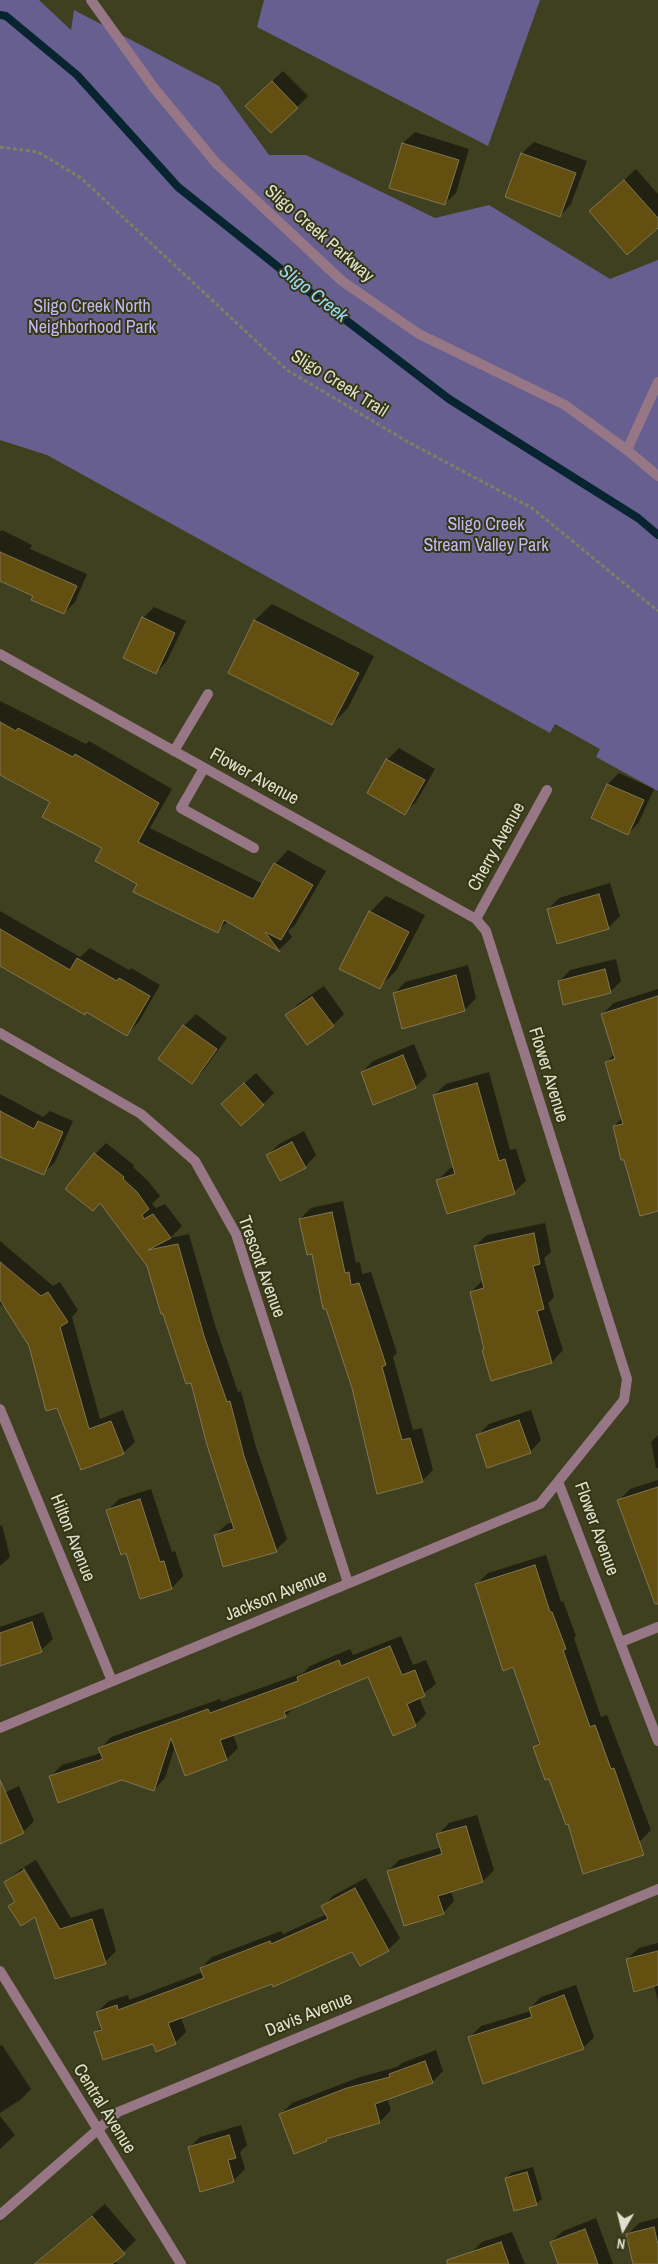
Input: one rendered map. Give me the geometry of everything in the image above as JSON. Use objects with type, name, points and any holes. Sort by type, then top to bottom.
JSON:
[{"type":"street","name":"Sligo Creek Parkway","points":[[91,0],[154,88],[216,163],[342,281],[419,334],[565,405],[627,450],[658,476]]},
{"type":"street","points":[[627,450],[658,382]]},
{"type":"street","name":"Flower Avenue","points":[[0,654],[476,919],[486,930],[627,1379],[624,1400],[559,1484],[658,1741]]},
{"type":"street","points":[[174,751],[208,694]]},
{"type":"street","points":[[204,768],[181,808],[254,848]]},
{"type":"street","name":"Cherry Avenue","points":[[476,919],[547,790]]},
{"type":"street","name":"Trescott Avenue","points":[[0,1033],[141,1114],[195,1161],[236,1234],[348,1584]]},
{"type":"street","name":"Hilton Avenue","points":[[0,1409],[112,1681]]},
{"type":"street","name":"Jackson Avenue","points":[[0,1728],[540,1504],[559,1484]]},
{"type":"street","points":[[621,1642],[658,1627]]},
{"type":"street","name":"Davis Avenue","points":[[0,2215],[118,2112],[658,1889]]},
{"type":"street","name":"Central Avenue","points":[[0,1971],[181,2264]]},
{"type":"path","name":"Sligo Creek Trail","points":[[0,147],[38,152],[81,178],[287,370],[408,442],[532,508],[658,611]]},
{"type":"green space","points":[[0,0],[39,0],[71,30],[74,10],[219,86],[269,155],[306,155],[435,218],[489,205],[610,279],[658,260],[658,791],[596,757],[600,749],[555,724],[550,733],[47,455],[0,440]]},
{"type":"green space","points":[[264,0],[540,0],[488,146],[257,27]]},
{"type":"building","points":[[272,81],[298,108],[271,133],[245,106]]},
{"type":"building","points":[[402,143],[459,160],[445,205],[389,188]]},
{"type":"building","points":[[521,153],[576,173],[560,217],[505,197]]},
{"type":"building","points":[[624,180],[658,218],[658,228],[627,255],[589,211]]},
{"type":"building","points":[[0,552],[77,586],[64,614],[31,600],[33,596],[0,581]]},
{"type":"building","points":[[142,617],[175,633],[156,674],[123,658]]},
{"type":"building","points":[[254,620],[359,673],[332,725],[228,673]]},
{"type":"building","points":[[0,722],[16,731],[18,728],[73,757],[75,754],[159,803],[138,842],[253,899],[274,863],[313,885],[281,940],[265,932],[280,952],[224,920],[218,933],[133,892],[137,884],[95,861],[102,848],[42,817],[50,802],[0,775]]},
{"type":"building","points":[[386,759],[425,780],[405,815],[367,793]]},
{"type":"building","points":[[607,784],[644,800],[628,835],[591,818]]},
{"type":"building","points":[[599,894],[609,929],[557,944],[547,909]]},
{"type":"building","points":[[369,911],[409,932],[380,989],[339,969]]},
{"type":"building","points":[[0,929],[70,970],[77,958],[117,981],[119,978],[150,996],[127,1036],[86,1012],[85,1015],[0,966]]},
{"type":"building","points":[[605,969],[611,993],[563,1005],[558,981]]},
{"type":"building","points":[[456,975],[465,1011],[402,1029],[393,993]]},
{"type":"building","points":[[658,996],[658,1211],[640,1216],[624,1160],[621,1160],[613,1126],[623,1124],[605,1062],[615,1059],[601,1014]]},
{"type":"building","points":[[312,997],[334,1026],[307,1045],[285,1015]]},
{"type":"building","points":[[183,1025],[217,1049],[192,1084],[158,1059]]},
{"type":"building","points":[[403,1055],[416,1088],[373,1105],[361,1072]]},
{"type":"building","points":[[244,1083],[264,1105],[241,1126],[221,1104]]},
{"type":"building","points":[[477,1083],[499,1161],[505,1159],[515,1194],[447,1214],[436,1180],[455,1174],[433,1095]]},
{"type":"building","points":[[0,1111],[34,1129],[38,1121],[63,1132],[44,1175],[0,1157]]},
{"type":"building","points":[[292,1142],[306,1168],[280,1181],[266,1155]]},
{"type":"building","points":[[94,1153],[124,1177],[123,1179],[137,1192],[149,1209],[142,1215],[144,1219],[153,1214],[171,1238],[148,1250],[178,1244],[204,1336],[227,1402],[230,1401],[244,1456],[277,1552],[223,1567],[214,1535],[234,1529],[207,1445],[191,1383],[186,1384],[163,1314],[161,1314],[147,1266],[100,1203],[93,1211],[65,1189]]},
{"type":"building","points":[[332,1212],[345,1273],[349,1272],[351,1285],[359,1283],[386,1365],[382,1367],[402,1440],[410,1438],[423,1482],[377,1494],[352,1388],[326,1309],[323,1309],[312,1254],[307,1255],[299,1219]]},
{"type":"building","points":[[534,1233],[540,1264],[533,1266],[544,1309],[537,1311],[552,1363],[491,1381],[482,1350],[484,1349],[470,1292],[484,1288],[474,1246]]},
{"type":"building","points":[[0,1262],[41,1296],[48,1292],[68,1322],[60,1327],[89,1429],[111,1421],[124,1454],[81,1470],[57,1408],[46,1411],[29,1346],[0,1300]]},
{"type":"building","points":[[519,1420],[531,1453],[487,1468],[476,1435]]},
{"type":"building","points":[[658,1487],[658,1604],[655,1604],[617,1500]]},
{"type":"building","points":[[140,1499],[160,1562],[164,1561],[172,1589],[140,1599],[126,1553],[121,1555],[106,1510]]},
{"type":"building","points":[[535,1565],[550,1612],[552,1612],[566,1649],[563,1650],[590,1727],[595,1725],[611,1769],[614,1768],[644,1855],[583,1874],[568,1824],[566,1825],[549,1779],[545,1780],[533,1747],[540,1744],[513,1667],[503,1671],[475,1584]]},
{"type":"building","points":[[32,1622],[42,1652],[0,1666],[0,1633]]},
{"type":"building","points":[[390,1646],[402,1675],[415,1670],[425,1696],[407,1704],[416,1726],[393,1736],[368,1677],[284,1712],[286,1717],[220,1740],[227,1760],[185,1776],[171,1738],[154,1791],[122,1780],[58,1803],[49,1776],[103,1759],[98,1748],[208,1709],[210,1713],[298,1681],[297,1677],[339,1660],[341,1666]]},
{"type":"building","points":[[0,1780],[24,1833],[0,1844]]},
{"type":"building","points":[[466,1826],[483,1882],[438,1896],[444,1914],[404,1926],[387,1871],[442,1854],[436,1834]]},
{"type":"building","points":[[24,1870],[60,1929],[92,1919],[106,1964],[55,1979],[35,1917],[21,1926],[8,1906],[15,1902],[4,1882]]},
{"type":"building","points":[[355,1888],[389,1951],[360,1966],[352,1952],[273,1987],[272,1984],[168,2023],[176,2044],[156,2052],[153,2044],[103,2060],[94,2032],[102,2030],[96,2012],[117,2005],[118,2010],[204,1978],[200,1968],[270,1941],[271,1944],[328,1919],[321,1906]]},
{"type":"building","points":[[658,1951],[658,1985],[634,1992],[626,1959]]},
{"type":"building","points":[[564,1995],[584,2049],[483,2084],[468,2037],[532,2017],[529,2008]]},
{"type":"building","points":[[425,2061],[433,2083],[375,2104],[380,2123],[326,2139],[327,2141],[294,2154],[279,2114],[347,2088],[390,2077],[389,2074]]},
{"type":"building","points":[[229,2135],[236,2158],[228,2160],[234,2182],[200,2192],[188,2147]]},
{"type":"building","points":[[527,2172],[537,2205],[514,2211],[505,2178]]},
{"type":"building","points":[[92,2216],[125,2254],[112,2264],[34,2264]]},
{"type":"building","points":[[654,2227],[658,2245],[658,2264],[633,2264],[626,2234]]},
{"type":"building","points":[[585,2229],[598,2264],[558,2264],[550,2242]]},
{"type":"building","points":[[501,2242],[509,2264],[447,2264],[447,2260]]},
{"type":"waterway","name":"Sligo Creek","points":[[0,15],[6,16],[77,75],[178,187],[317,298],[449,399],[638,518],[658,535]]},
{"type":"park label","name":"Sligo Creek North Neighborhood Park","points":[[92,317]]},
{"type":"park label","name":"Sligo Creek Stream Valley Park","points":[[486,535]]}]
